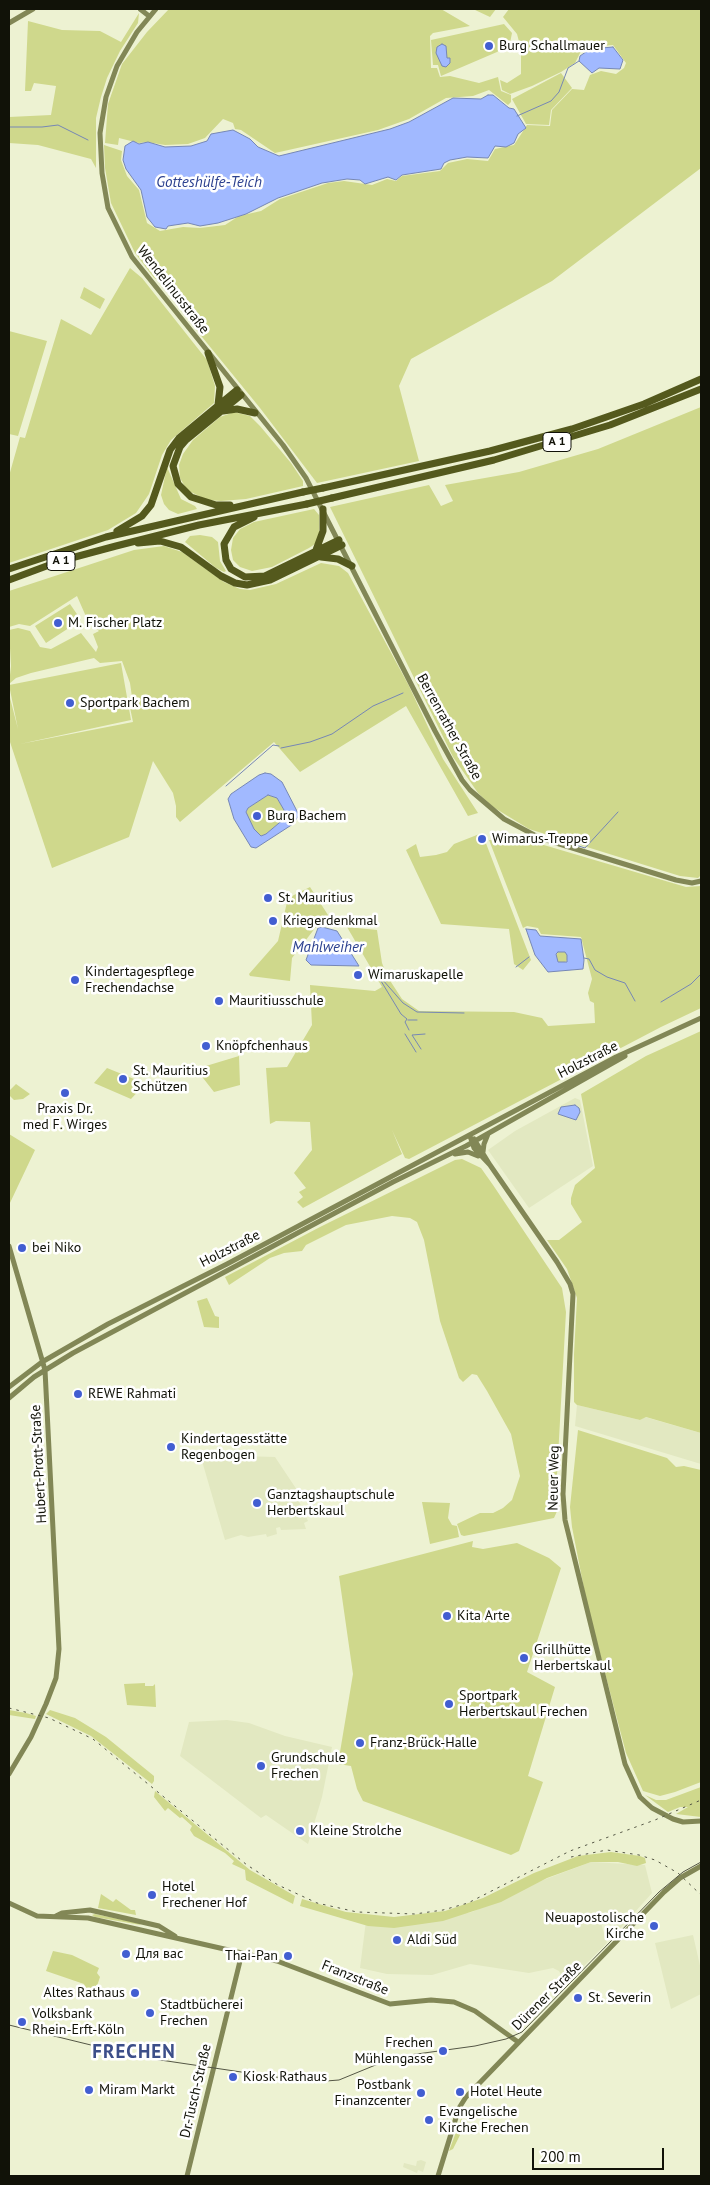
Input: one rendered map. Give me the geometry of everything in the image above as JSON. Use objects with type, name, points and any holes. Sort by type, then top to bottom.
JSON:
[{"type":"highway","points":[[208,353],[220,387],[219,408],[180,447],[173,466],[174,475],[182,490],[202,502],[216,505],[246,504]]},
{"type":"highway","name":"A 1","points":[[9,569],[106,537],[246,504],[490,451],[572,428],[644,404],[701,379]]},
{"type":"highway","name":"A 1","points":[[9,580],[60,561],[116,546],[268,511],[307,504],[521,452],[610,425],[701,389]]},
{"type":"highway","points":[[106,537],[142,516],[156,493],[170,450],[179,438],[239,392]]},
{"type":"highway","points":[[219,408],[238,409],[255,413]]},
{"type":"highway","points":[[316,554],[323,531],[323,510]]},
{"type":"highway","points":[[268,511],[243,522],[228,536],[224,552],[231,569],[245,577],[265,576],[340,543]]},
{"type":"highway","points":[[116,546],[160,541],[171,543],[192,552],[221,576],[235,584],[247,585],[270,580],[316,554],[352,566]]},
{"type":"main road","points":[[9,23],[33,9]]},
{"type":"main road","points":[[140,9],[149,16]]},
{"type":"main road","name":"Wendelinusstraße","points":[[156,9],[125,50],[106,96],[100,133],[104,190],[116,228],[132,257],[255,413],[283,445],[306,478],[340,543]]},
{"type":"main road","name":"Berrenrather Straße","points":[[340,543],[462,780],[495,813],[517,828],[552,843],[676,880],[701,881]]},
{"type":"main road","points":[[631,1052],[701,1018]]},
{"type":"main road","name":"Holzstraße","points":[[9,1387],[42,1362],[108,1324],[227,1264],[631,1052]]},
{"type":"main road","name":"Holzstraße","points":[[9,1398],[45,1370],[156,1307],[393,1182],[445,1157],[620,1060],[631,1052]]},
{"type":"main road","points":[[445,1157],[468,1152],[482,1155],[489,1132]]},
{"type":"main road","name":"Neuer Weg","points":[[470,1136],[557,1262],[570,1284],[573,1294],[563,1494],[565,1520],[625,1764],[640,1796],[652,1808],[683,1822],[701,1821]]},
{"type":"main road","name":"Hubert-Prott-Straße","points":[[9,1246],[45,1370],[59,1638],[59,1659],[53,1685],[31,1737],[9,1774]]},
{"type":"main road","name":"Dürener Straße","points":[[438,2176],[460,2108],[466,2097],[664,1892],[680,1878],[701,1866]]},
{"type":"main road","name":"Franzstraße","points":[[9,1903],[37,1916],[56,1916],[62,1913],[90,1910],[159,1926],[177,1937],[297,1967],[390,2004],[431,2000],[454,2002],[475,2011],[518,2042]]},
{"type":"main road","name":"Dr.-Tusch-Straße","points":[[187,2176],[242,1953]]},
{"type":"shaded area","points":[[575,1098],[580,1100],[593,1166],[529,1208],[488,1150],[515,1131]]},
{"type":"shaded area","points":[[577,1405],[640,1420],[645,1417],[701,1433],[701,1464],[575,1426]]},
{"type":"shaded area","name":"Ganztagshauptschule Herbertskaul","points":[[241,1456],[275,1457],[297,1490],[297,1497],[308,1521],[304,1523],[306,1529],[281,1530],[280,1527],[276,1528],[277,1534],[267,1537],[266,1534],[248,1537],[241,1535],[225,1540],[202,1461],[205,1458],[241,1459]]},
{"type":"shaded area","name":"Grundschule Frechen","points":[[227,1720],[249,1723],[285,1736],[332,1747],[322,1797],[308,1844],[266,1815],[261,1818],[180,1756],[189,1722]]},
{"type":"shaded area","points":[[591,1862],[645,1865],[652,1893],[617,1932],[608,1923],[605,1915],[599,1917],[607,1943],[566,1984],[559,1971],[553,1968],[529,1973],[470,1964],[432,1975],[387,1974],[360,1968],[366,1921],[421,1920],[472,1912],[522,1888]]},
{"type":"shaded area","points":[[693,1935],[701,1970],[701,1994],[671,2009],[655,1943]]},
{"type":"shaded area","points":[[417,2161],[426,2162],[423,2172],[418,2170],[417,2173],[403,2167],[404,2163],[416,2166]]},
{"type":"green space","points":[[169,9],[441,9],[470,26],[433,33],[430,36],[431,68],[437,68],[440,77],[450,76],[479,83],[498,77],[501,91],[511,95],[511,102],[508,105],[489,90],[473,96],[446,98],[409,119],[378,130],[275,153],[241,130],[235,129],[233,123],[223,119],[205,138],[188,144],[139,143],[119,138],[118,145],[105,143],[108,104],[122,64],[147,32]]},
{"type":"green space","points":[[473,9],[496,9],[490,17]]},
{"type":"green space","points":[[509,9],[701,9],[701,168],[552,281],[411,359],[399,386],[419,461],[317,483],[260,408],[189,321],[192,314],[182,301],[176,305],[165,284],[154,278],[135,253],[111,203],[105,168],[104,145],[122,151],[121,160],[127,176],[139,190],[147,223],[160,231],[183,227],[200,228],[225,225],[239,216],[261,211],[280,199],[328,183],[344,181],[372,185],[387,179],[396,181],[402,176],[440,171],[448,163],[467,159],[488,161],[495,149],[514,145],[527,125],[550,126],[552,110],[572,89],[584,90],[590,75],[601,71],[616,74],[624,68],[626,63],[613,45],[590,47],[580,53],[575,63],[561,72],[510,94],[502,90],[500,80],[507,83],[521,74],[521,49],[517,34],[503,17]]},
{"type":"green space","points":[[139,13],[138,23],[120,51],[107,78],[101,97],[96,118],[96,168],[91,159],[38,145],[9,143],[9,117],[51,115],[56,86],[34,83],[31,91],[25,91],[28,21],[62,30],[100,31],[121,42]]},
{"type":"green space","points":[[504,24],[512,33],[510,43],[497,52],[441,76],[438,65],[433,65],[431,40]]},
{"type":"green space","points":[[561,73],[572,88],[551,110],[549,125],[526,124],[512,99]]},
{"type":"green space","points":[[130,268],[142,278],[207,360],[215,386],[214,403],[171,440],[162,455],[149,494],[136,513],[108,530],[9,563],[9,476],[20,437],[25,438],[61,319],[91,335]]},
{"type":"green space","points":[[84,287],[105,299],[100,309],[80,298]]},
{"type":"green space","points":[[9,331],[47,341],[18,436],[9,434]]},
{"type":"green space","points":[[701,407],[701,875],[698,878],[680,876],[529,829],[493,807],[478,793],[453,757],[330,507],[429,485],[441,506],[453,501],[445,485],[519,472],[598,449]]},
{"type":"green space","points":[[234,412],[250,416],[260,426],[291,463],[303,481],[303,486],[246,499],[221,501],[207,500],[187,490],[180,478],[179,465],[183,454],[193,440],[220,417]]},
{"type":"green space","points":[[167,467],[181,499],[197,509],[178,514],[169,510],[164,504],[161,495]]},
{"type":"green space","points":[[314,509],[319,515],[319,536],[315,544],[309,548],[272,567],[252,571],[240,567],[233,560],[231,550],[233,538],[240,529],[254,522]]},
{"type":"green space","points":[[190,536],[212,537],[218,542],[220,561],[226,571],[224,572],[216,568],[185,542]]},
{"type":"green space","points":[[164,546],[182,552],[224,582],[240,589],[250,590],[276,584],[321,563],[339,566],[348,573],[409,686],[443,759],[478,813],[468,816],[406,706],[300,772],[274,742],[180,822],[176,817],[173,793],[153,761],[129,837],[52,868],[9,739],[9,694],[18,729],[9,685],[121,663],[131,720],[20,744],[133,722],[128,698],[132,697],[130,683],[122,661],[100,663],[94,658],[31,673],[16,678],[9,684],[11,666],[9,630],[18,628],[30,631],[40,647],[51,649],[81,633],[96,652],[98,647],[93,634],[99,631],[88,621],[77,596],[30,626],[19,624],[9,627],[9,591],[134,550]]},
{"type":"green space","name":"M. Fischer Platz","points":[[70,604],[81,620],[46,643],[35,626]]},
{"type":"green space","points":[[268,795],[277,798],[284,810],[285,818],[261,836],[254,829],[246,813],[248,808]]},
{"type":"green space","points":[[482,833],[531,960],[523,970],[514,964],[509,929],[441,924],[406,850],[416,844],[420,857],[436,855],[447,852],[454,844]]},
{"type":"green space","points":[[489,840],[503,840],[519,845],[524,842],[537,843],[686,887],[701,886],[701,1008],[409,1159],[405,1158],[392,1130],[402,1154],[303,1208],[297,1202],[303,1197],[299,1192],[306,1188],[294,1173],[312,1150],[310,1122],[276,1121],[270,1124],[266,1068],[287,1067],[312,1025],[310,985],[375,991],[382,987],[347,927],[377,930],[382,963],[387,976],[402,999],[419,1011],[514,1012],[542,1018],[548,1026],[595,1023],[594,1003],[590,1001],[588,993],[592,979],[581,937],[541,934],[538,928],[527,926],[523,928]]},
{"type":"green space","points":[[310,887],[328,915],[319,923],[292,958],[290,981],[250,976],[249,974],[278,941],[288,898]]},
{"type":"green space","points":[[562,951],[568,957],[562,963],[556,957]]},
{"type":"green space","points":[[701,1031],[701,1433],[646,1417],[640,1420],[577,1405],[574,1402],[577,1298],[567,1269],[547,1240],[559,1240],[582,1222],[571,1204],[571,1198],[575,1185],[595,1168],[581,1094],[646,1056]]},
{"type":"green space","points":[[239,1056],[240,1085],[214,1092],[196,1069]]},
{"type":"green space","points":[[107,1068],[139,1081],[139,1083],[144,1085],[131,1099],[94,1083]]},
{"type":"green space","points":[[16,1084],[30,1094],[23,1099],[14,1100],[9,1095],[9,1091]]},
{"type":"green space","points":[[9,1134],[35,1150],[9,1205]]},
{"type":"green space","points":[[462,1159],[481,1168],[493,1185],[562,1288],[566,1312],[556,1493],[558,1509],[554,1518],[464,1536],[461,1535],[457,1524],[480,1513],[493,1513],[503,1508],[512,1500],[520,1476],[511,1434],[487,1391],[477,1375],[472,1374],[463,1382],[459,1378],[440,1321],[424,1240],[417,1222],[410,1218],[392,1216],[346,1225],[306,1245],[302,1251],[284,1253],[270,1258],[229,1285],[225,1277],[320,1227],[455,1160]]},
{"type":"green space","points":[[207,1298],[215,1316],[219,1317],[219,1328],[204,1327],[197,1301]]},
{"type":"green space","points":[[578,1430],[667,1458],[676,1467],[684,1466],[701,1470],[701,1782],[660,1796],[643,1791],[626,1753],[587,1604],[570,1507]]},
{"type":"green space","points":[[422,1502],[450,1503],[448,1518],[452,1525],[457,1526],[459,1537],[430,1544]]},
{"type":"green space","name":"Sportpark Herbertskaul Frechen","points":[[473,1541],[472,1547],[483,1549],[517,1543],[549,1558],[561,1568],[527,1672],[555,1687],[528,1776],[543,1782],[519,1851],[511,1855],[363,1801],[357,1789],[351,1766],[338,1764],[353,1674],[339,1576]]},
{"type":"green space","points":[[145,1683],[145,1686],[153,1686],[155,1684],[156,1707],[127,1705],[124,1684]]},
{"type":"green space","points":[[9,1710],[36,1716],[35,1719],[9,1715]]},
{"type":"green space","points":[[50,1710],[75,1718],[106,1737],[154,1776],[152,1784],[91,1736],[46,1714]]},
{"type":"green space","points":[[701,1787],[701,1817],[676,1814],[688,1807],[680,1807],[668,1812],[645,1795],[656,1800],[666,1800]]},
{"type":"green space","points":[[155,1791],[250,1870],[295,1896],[293,1904],[246,1880],[245,1870],[232,1864],[234,1861],[225,1853],[194,1836],[190,1830],[192,1826],[182,1817],[180,1818],[168,1808],[165,1811],[154,1797]]},
{"type":"green space","points":[[611,1852],[640,1856],[645,1858],[646,1863],[637,1866],[618,1862],[591,1862],[547,1878],[501,1902],[443,1921],[394,1928],[368,1926],[300,1906],[302,1899],[346,1912],[394,1917],[445,1911],[483,1898],[534,1873],[578,1856]]},
{"type":"green space","points":[[101,1894],[113,1902],[116,1899],[131,1910],[135,1910],[136,1915],[98,1908]]},
{"type":"green space","points":[[92,1915],[138,1923],[141,1925]]},
{"type":"green space","points":[[53,1951],[72,1955],[99,1968],[97,1973],[100,1977],[96,1989],[92,1991],[86,1989],[84,1984],[46,1971]]},
{"type":"green space","points":[[462,2116],[460,2135],[453,2149],[449,2151]]},
{"type":"water","points":[[442,44],[446,46],[447,58],[450,58],[450,63],[446,67],[442,66],[436,53],[437,47]]},
{"type":"water","points":[[613,47],[623,60],[620,69],[599,68],[592,73],[579,61],[580,56],[590,49]]},
{"type":"water","name":"Gotteshülfe-Teich","points":[[488,95],[493,95],[509,108],[514,109],[526,128],[518,134],[514,143],[506,147],[495,146],[488,158],[467,157],[450,160],[444,163],[441,169],[402,175],[396,180],[388,177],[365,184],[360,180],[347,179],[322,183],[278,198],[246,214],[218,223],[200,226],[188,223],[168,226],[166,229],[155,227],[147,217],[141,190],[126,169],[123,160],[125,146],[133,141],[139,144],[148,142],[165,147],[191,146],[207,141],[211,134],[233,130],[250,139],[258,147],[279,156],[390,129],[409,122],[453,98],[481,99]]},
{"type":"water","points":[[271,774],[282,782],[299,815],[293,824],[256,848],[251,847],[234,819],[228,799],[231,794],[259,775]],"holes":[[[268,795],[277,798],[284,810],[285,818],[261,836],[254,829],[246,812],[248,808]]]},
{"type":"water","name":"Mahlweiher","points":[[322,927],[337,931],[359,966],[311,965],[306,960],[318,928]]},
{"type":"water","points":[[526,929],[536,930],[540,936],[581,939],[584,960],[583,969],[548,972],[535,955]],"holes":[[[558,952],[565,952],[567,962],[558,962],[556,954]]]},
{"type":"water","points":[[575,1105],[579,1108],[580,1112],[576,1120],[558,1114],[561,1107]]},
{"type":"waterway","points":[[517,116],[551,101],[559,92],[568,68],[579,61]]},
{"type":"waterway","points":[[9,127],[58,125],[88,140]]},
{"type":"waterway","points":[[281,748],[310,742],[332,734],[373,706],[403,693]]},
{"type":"waterway","points":[[226,786],[273,745],[279,746]]},
{"type":"waterway","points":[[557,839],[585,848],[618,812]]},
{"type":"waterway","points":[[516,967],[529,957]]},
{"type":"waterway","points":[[584,958],[589,959],[595,970],[607,977],[625,983],[635,1001]]},
{"type":"waterway","points":[[661,1002],[691,984],[701,974]]},
{"type":"waterway","points":[[382,979],[403,1003],[417,1012],[464,1013]]},
{"type":"waterway","points":[[381,981],[401,1014],[407,1019],[405,1022],[409,1030]]},
{"type":"waterway","points":[[408,1020],[417,1020]]},
{"type":"waterway","points":[[405,1034],[416,1052]]},
{"type":"waterway","points":[[421,1049],[412,1035],[425,1034]]},
{"type":"tram line","points":[[9,2025],[140,2057],[275,2077],[326,2081],[339,2080],[395,2057],[475,2046],[506,2039],[522,2032],[659,1892],[683,1872],[701,1862]]},
{"type":"railway","points":[[9,1708],[49,1718],[93,1739],[247,1865],[278,1885],[317,1903],[357,1912],[415,1914],[443,1910],[468,1903],[570,1851],[655,1820],[701,1800]]},
{"type":"railway","points":[[571,1857],[607,1850],[639,1855],[655,1860],[678,1873],[701,1895]]},
{"type":"place","name":"Burg Schallmauer","points":[[489,46]]},
{"type":"place","name":"M. Fischer Platz","points":[[58,623]]},
{"type":"place","name":"Sportpark Bachem","points":[[70,703]]},
{"type":"place","name":"Burg Bachem","points":[[257,816]]},
{"type":"place","name":"Wimarus-Treppe","points":[[482,839]]},
{"type":"place","name":"St. Mauritius","points":[[268,898]]},
{"type":"place","name":"Kriegerdenkmal","points":[[273,921]]},
{"type":"place","name":"Wimaruskapelle","points":[[358,975]]},
{"type":"place","name":"Kindertagespflege Frechendachse","points":[[75,980]]},
{"type":"place","name":"Mauritiusschule","points":[[219,1001]]},
{"type":"place","name":"Knöpfchenhaus","points":[[206,1046]]},
{"type":"place","name":"St. Mauritius Schützen","points":[[123,1079]]},
{"type":"place","name":"Praxis Dr. med F. Wirges","points":[[65,1093]]},
{"type":"place","name":"bei Niko","points":[[22,1248]]},
{"type":"place","name":"REWE Rahmati","points":[[78,1394]]},
{"type":"place","name":"Kindertagesstätte Regenbogen","points":[[171,1447]]},
{"type":"place","name":"Ganztagshauptschule Herbertskaul","points":[[257,1503]]},
{"type":"place","name":"Kita Arte","points":[[447,1616]]},
{"type":"place","name":"Grillhütte Herbertskaul","points":[[524,1658]]},
{"type":"place","name":"Sportpark Herbertskaul Frechen","points":[[449,1704]]},
{"type":"place","name":"Franz-Brück-Halle","points":[[360,1743]]},
{"type":"place","name":"Grundschule Frechen","points":[[261,1766]]},
{"type":"place","name":"Kleine Strolche","points":[[300,1831]]},
{"type":"place","name":"Hotel Frechener Hof","points":[[152,1895]]},
{"type":"place","name":"Neuapostolische Kirche","points":[[654,1926]]},
{"type":"place","name":"Aldi Süd","points":[[397,1940]]},
{"type":"place","name":"Для вас","points":[[126,1954]]},
{"type":"place","name":"Thai-Pan","points":[[288,1956]]},
{"type":"place","name":"Altes Rathaus","points":[[135,1993]]},
{"type":"place","name":"St. Severin","points":[[578,1998]]},
{"type":"place","name":"Stadtbücherei Frechen","points":[[150,2013]]},
{"type":"place","name":"Volksbank Rhein-Erft-Köln","points":[[22,2022]]},
{"type":"place","name":"Frechen Mühlengasse","points":[[443,2051]]},
{"type":"place","name":"Kiosk Rathaus","points":[[233,2077]]},
{"type":"place","name":"Miram Markt","points":[[89,2090]]},
{"type":"place","name":"Hotel Heute","points":[[460,2092]]},
{"type":"place","name":"Postbank Finanzcenter","points":[[421,2093]]},
{"type":"place","name":"Evangelische Kirche Frechen","points":[[429,2120]]},
{"type":"district","name":"FRECHEN","points":[[134,2053]]}]
